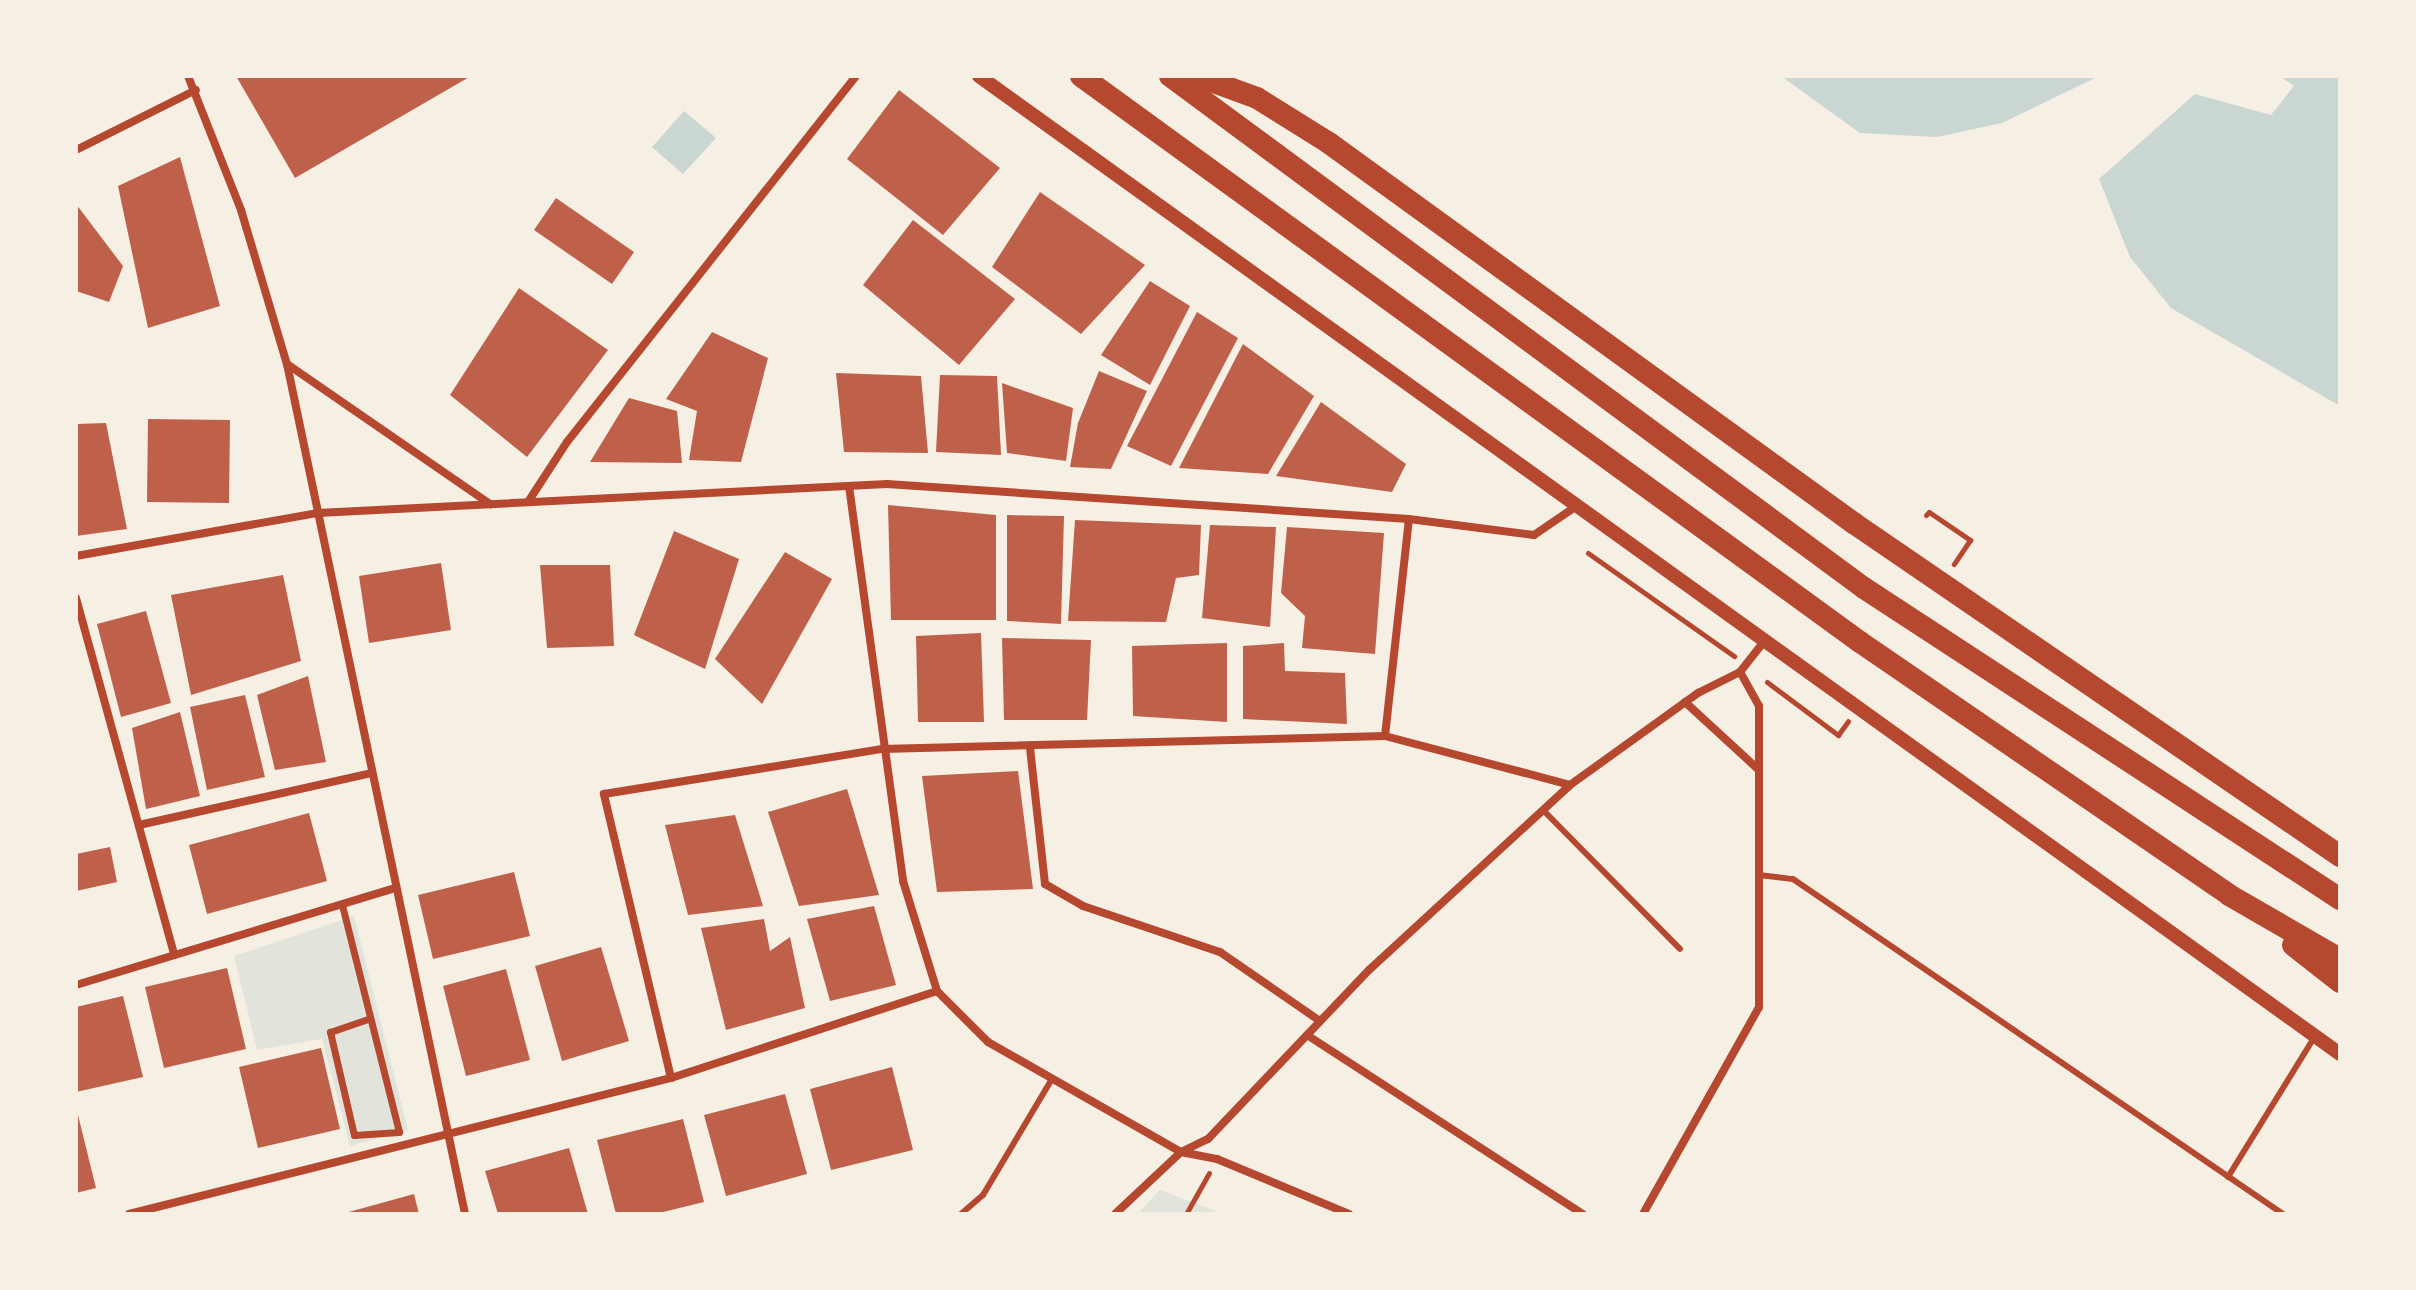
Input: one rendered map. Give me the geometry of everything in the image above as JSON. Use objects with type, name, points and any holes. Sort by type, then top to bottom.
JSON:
[{"type":"highway","points":[[1081,76],[1860,642],[2229,895],[2340,982]]},
{"type":"highway","points":[[1170,76],[1864,588],[2340,899]]},
{"type":"highway","points":[[1197,76],[1257,98],[1329,143],[1855,524],[2340,856]]},
{"type":"highway","points":[[2234,830],[2340,886]]},
{"type":"highway","points":[[2229,895],[2340,959]]},
{"type":"street","points":[[188,76],[241,210],[287,364],[465,1214]]},
{"type":"street","points":[[528,502],[567,442],[856,76]]},
{"type":"street","points":[[979,76],[2340,1054]]},
{"type":"street","points":[[76,150],[196,90]]},
{"type":"street","points":[[287,364],[491,504]]},
{"type":"street","points":[[76,556],[318,513],[887,484],[1409,519],[1534,535],[1579,505]]},
{"type":"street","points":[[849,486],[882,749],[903,881],[937,991],[988,1042],[1181,1152],[1217,1159],[1349,1214]]},
{"type":"street","points":[[1385,736],[1409,519]]},
{"type":"street","points":[[76,598],[174,955]]},
{"type":"street","points":[[1115,1214],[1181,1152],[1208,1139],[1320,1021],[1570,785],[1685,702],[1743,669],[1766,639]]},
{"type":"street","points":[[1643,1214],[1759,1007],[1759,706],[1743,669]]},
{"type":"street","points":[[1685,702],[1759,770]]},
{"type":"street","points":[[671,1078],[604,794],[882,749],[1030,748],[1385,736],[1570,785]]},
{"type":"street","points":[[1030,748],[1045,884],[1083,906],[1220,952],[1320,1021]]},
{"type":"street","points":[[139,825],[372,773]]},
{"type":"street","points":[[76,985],[396,888]]},
{"type":"street","points":[[342,905],[368,1019],[399,1132],[354,1135],[330,1032],[368,1019]]},
{"type":"street","points":[[129,1214],[671,1078],[937,991]]},
{"type":"street","points":[[1307,1035],[1583,1214]]},
{"type":"lane","points":[[1543,810],[1680,949]]},
{"type":"lane","points":[[1759,875],[1793,879],[2283,1214]]},
{"type":"lane","points":[[2228,1177],[2315,1036]]},
{"type":"lane","points":[[961,1214],[983,1195],[1052,1079]]},
{"type":"path","points":[[1926,515],[1929,512],[1970,540]]},
{"type":"path","points":[[1588,553],[1743,669],[1838,735]]},
{"type":"path","points":[[1186,1214],[1217,1159]]},
{"type":"shaded area","points":[[1781,76],[2099,76],[2002,123],[1937,137],[1860,133]]},
{"type":"shaded area","points":[[2280,76],[2340,76],[2340,406],[2171,308],[2130,257],[2099,179],[2195,94],[2271,115],[2294,86]]},
{"type":"shaded area","points":[[684,111],[716,138],[683,174],[652,147]]},
{"type":"shaded area","points":[[354,916],[408,1130],[350,1146],[322,1039],[257,1050],[234,956]]},
{"type":"shaded area","points":[[1160,1190],[1224,1214],[1137,1214]]},
{"type":"building","points":[[236,76],[471,76],[295,178]]},
{"type":"building","points":[[899,90],[1000,168],[943,235],[847,159]]},
{"type":"building","points":[[180,157],[220,306],[148,328],[118,186]]},
{"type":"building","points":[[1040,192],[1145,265],[1081,334],[992,267]]},
{"type":"building","points":[[556,198],[634,252],[612,284],[534,230]]},
{"type":"building","points":[[76,204],[123,266],[109,302],[76,291]]},
{"type":"building","points":[[913,220],[1015,299],[959,365],[863,285]]},
{"type":"building","points":[[1150,281],[1190,306],[1150,385],[1101,355]]},
{"type":"building","points":[[519,288],[608,350],[527,457],[450,395]]},
{"type":"building","points":[[1197,312],[1238,338],[1171,466],[1127,446]]},
{"type":"building","points":[[712,332],[768,358],[741,462],[689,460],[697,411],[666,399]]},
{"type":"building","points":[[1243,344],[1314,396],[1268,474],[1179,468]]},
{"type":"building","points":[[1099,371],[1147,391],[1111,469],[1070,467],[1078,423]]},
{"type":"building","points":[[836,373],[921,376],[928,453],[844,452]]},
{"type":"building","points":[[940,375],[997,376],[1001,455],[936,452]]},
{"type":"building","points":[[1002,383],[1073,408],[1066,461],[1007,453]]},
{"type":"building","points":[[629,398],[677,411],[682,463],[590,462]]},
{"type":"building","points":[[1321,402],[1406,464],[1392,492],[1276,476]]},
{"type":"building","points":[[148,419],[230,420],[229,503],[147,502]]},
{"type":"building","points":[[106,423],[127,529],[76,536],[76,424]]},
{"type":"building","points":[[888,505],[996,515],[996,620],[891,620]]},
{"type":"building","points":[[1007,515],[1064,516],[1061,624],[1007,621]]},
{"type":"building","points":[[1075,520],[1201,525],[1199,575],[1176,578],[1166,622],[1068,621]]},
{"type":"building","points":[[1210,525],[1276,527],[1270,627],[1202,618]]},
{"type":"building","points":[[1287,527],[1384,533],[1375,654],[1302,648],[1305,616],[1281,593]]},
{"type":"building","points":[[674,531],[739,559],[705,669],[634,635]]},
{"type":"building","points":[[785,552],[832,579],[762,704],[715,659]]},
{"type":"building","points":[[441,563],[451,630],[369,643],[359,576]]},
{"type":"building","points":[[540,565],[610,565],[614,646],[547,648]]},
{"type":"building","points":[[283,575],[301,661],[191,695],[171,595]]},
{"type":"building","points":[[146,611],[171,703],[121,717],[97,624]]},
{"type":"building","points":[[981,633],[984,722],[918,722],[916,636]]},
{"type":"building","points":[[1002,638],[1091,640],[1087,720],[1004,720]]},
{"type":"building","points":[[1227,643],[1227,722],[1133,716],[1132,646]]},
{"type":"building","points":[[1284,643],[1285,671],[1345,673],[1347,724],[1243,719],[1243,646]]},
{"type":"building","points":[[308,676],[326,762],[275,770],[257,695]]},
{"type":"building","points":[[245,695],[265,777],[207,790],[190,707]]},
{"type":"building","points":[[180,712],[200,796],[146,809],[132,728]]},
{"type":"building","points":[[1018,771],[1033,889],[937,892],[922,776]]},
{"type":"building","points":[[847,789],[879,895],[799,906],[768,812]]},
{"type":"building","points":[[309,813],[327,881],[207,914],[189,845]]},
{"type":"building","points":[[735,815],[763,906],[688,915],[665,825]]},
{"type":"building","points":[[110,847],[117,882],[76,891],[76,854]]},
{"type":"building","points":[[514,872],[530,936],[433,959],[418,895]]},
{"type":"building","points":[[874,906],[896,985],[830,1001],[807,919]]},
{"type":"building","points":[[764,919],[770,951],[790,937],[805,1008],[726,1030],[701,928]]},
{"type":"building","points":[[601,947],[629,1041],[562,1061],[535,966]]},
{"type":"building","points":[[227,968],[246,1049],[164,1068],[145,987]]},
{"type":"building","points":[[506,969],[530,1060],[466,1076],[443,986]]},
{"type":"building","points":[[123,996],[143,1077],[76,1092],[76,1007]]},
{"type":"building","points":[[321,1048],[340,1129],[258,1148],[239,1067]]},
{"type":"building","points":[[892,1067],[913,1150],[831,1170],[810,1089]]},
{"type":"building","points":[[785,1094],[807,1174],[726,1196],[704,1115]]},
{"type":"building","points":[[76,1107],[96,1188],[76,1193]]},
{"type":"building","points":[[683,1119],[704,1202],[655,1214],[616,1214],[597,1140]]},
{"type":"building","points":[[569,1148],[588,1214],[498,1214],[485,1171]]},
{"type":"building","points":[[414,1194],[419,1214],[345,1214],[345,1213]]}]
